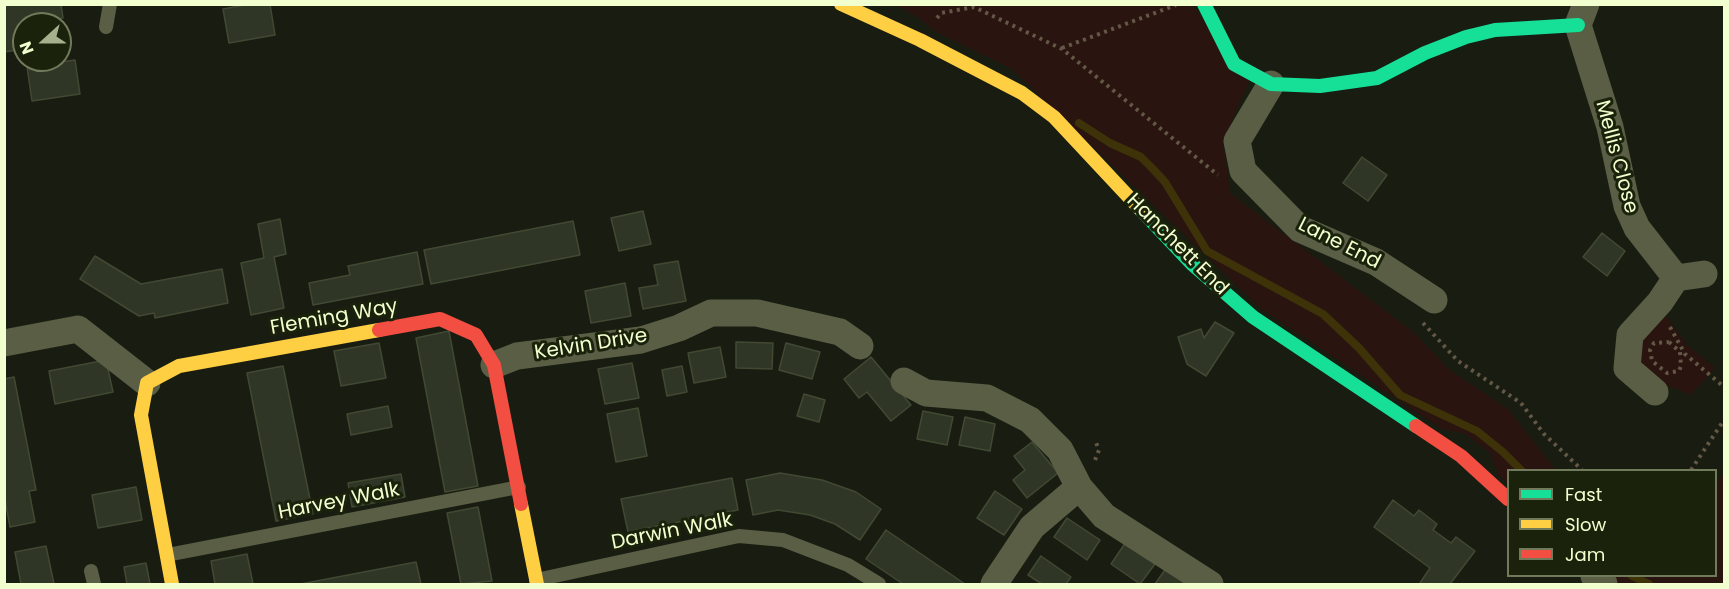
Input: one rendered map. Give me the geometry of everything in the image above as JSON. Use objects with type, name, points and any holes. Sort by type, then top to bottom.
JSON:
[{"type":"street","name":"Hanchett End","points":[[841,4],[920,40],[1022,93],[1054,117],[1192,264],[1253,317],[1461,456],[1507,497]]},
{"type":"street","points":[[1204,4],[1234,64],[1271,84],[1320,86],[1377,78],[1425,53],[1466,37],[1582,15]]},
{"type":"street","name":"Mellis Close","points":[[1582,15],[1627,206],[1636,228],[1676,278]]},
{"type":"street","name":"Lane End","points":[[1271,84],[1238,141],[1243,171],[1300,229],[1376,262],[1434,300]]},
{"type":"street","points":[[1655,392],[1627,368],[1630,335],[1659,302],[1676,278],[1704,274]]},
{"type":"street","name":"Kelvin Drive","points":[[494,365],[517,356],[640,340],[679,328],[711,313],[757,313],[840,332],[860,346]]},
{"type":"street","name":"Fleming Way","points":[[147,383],[179,366],[440,319],[476,335],[494,365],[537,582]]},
{"type":"street","points":[[4,343],[78,329],[147,383],[141,415],[172,585]]},
{"type":"street","points":[[904,381],[926,393],[987,398],[1030,420],[1059,450],[1079,487],[1104,516],[1210,585]]},
{"type":"street","points":[[994,585],[1032,527],[1079,487]]},
{"type":"lane","points":[[106,27],[110,4]]},
{"type":"lane","name":"Harvey Walk","points":[[166,556],[519,487]]},
{"type":"lane","name":"Darwin Walk","points":[[537,582],[739,536],[783,540],[848,565],[879,585]]},
{"type":"path","points":[[930,25],[941,13],[974,8],[1062,49],[1176,4]]},
{"type":"path","points":[[1659,302],[1685,354]]},
{"type":"path","points":[[1680,352],[1682,359],[1679,370],[1667,373],[1652,361],[1650,350],[1654,343],[1669,342],[1725,387]]},
{"type":"path","points":[[1692,469],[1725,420]]},
{"type":"shaded area","points":[[896,5],[1192,5],[1250,80],[1223,141],[1230,193],[1412,331],[1451,371],[1508,409],[1555,469],[1507,469],[1507,483],[1498,475],[1490,453],[1465,434],[1442,429],[1259,307],[1012,69],[934,31],[919,18]]},
{"type":"shaded area","points":[[1662,317],[1667,317],[1687,345],[1715,368],[1691,395],[1656,381],[1645,371],[1640,360],[1644,335]]},
{"type":"shaded area","points":[[1724,473],[1724,584],[1621,584],[1612,577],[1717,577],[1717,483]]},
{"type":"building","points":[[4,4],[61,4],[62,12],[12,12],[12,51],[4,52]]},
{"type":"building","points":[[250,4],[270,4],[275,35],[229,43],[223,9]]},
{"type":"building","points":[[72,60],[75,60],[80,94],[32,101],[28,72],[72,72]]},
{"type":"building","points":[[1362,157],[1387,175],[1368,201],[1343,183]]},
{"type":"building","points":[[643,211],[651,244],[619,251],[611,218]]},
{"type":"building","points":[[280,219],[286,254],[274,257],[284,308],[251,315],[241,263],[264,258],[258,224]]},
{"type":"building","points":[[573,221],[580,255],[431,284],[424,250]]},
{"type":"building","points":[[1602,233],[1625,251],[1607,276],[1583,257]]},
{"type":"building","points":[[417,252],[423,284],[313,305],[309,283],[350,275],[348,266]]},
{"type":"building","points":[[95,256],[141,284],[222,269],[228,303],[155,318],[154,313],[139,316],[80,279]]},
{"type":"building","points":[[678,261],[686,301],[643,309],[639,288],[658,285],[654,265]]},
{"type":"building","points":[[625,283],[631,316],[591,323],[585,291]]},
{"type":"building","points":[[1215,322],[1234,333],[1206,376],[1187,364],[1178,337],[1201,329],[1204,338]]},
{"type":"building","points":[[449,331],[478,486],[445,492],[416,338]]},
{"type":"building","points":[[736,342],[773,343],[772,369],[736,368]]},
{"type":"building","points":[[379,343],[386,378],[341,386],[334,351]]},
{"type":"building","points":[[786,343],[820,352],[812,379],[779,370]]},
{"type":"building","points":[[720,347],[726,377],[694,383],[688,353]]},
{"type":"building","points":[[871,357],[911,405],[891,421],[867,392],[859,398],[844,379]]},
{"type":"building","points":[[106,360],[113,392],[55,404],[49,371]]},
{"type":"building","points":[[632,363],[639,398],[605,404],[598,369]]},
{"type":"building","points":[[283,366],[313,514],[276,521],[247,373]]},
{"type":"building","points":[[682,366],[687,392],[667,396],[662,370]]},
{"type":"building","points":[[14,377],[36,490],[29,491],[35,522],[10,527],[4,494],[4,379]]},
{"type":"building","points":[[804,394],[825,400],[819,422],[797,416]]},
{"type":"building","points":[[388,406],[392,427],[351,435],[347,414]]},
{"type":"building","points":[[638,408],[647,456],[616,462],[607,414]]},
{"type":"building","points":[[923,411],[953,417],[947,445],[917,439]]},
{"type":"building","points":[[965,417],[995,424],[990,451],[959,445]]},
{"type":"building","points":[[1032,442],[1058,473],[1027,498],[1013,480],[1025,470],[1014,456]]},
{"type":"building","points":[[780,473],[822,480],[856,492],[881,509],[860,540],[835,524],[810,515],[778,510],[753,515],[746,480]]},
{"type":"building","points":[[401,474],[405,497],[352,507],[348,483]]},
{"type":"building","points":[[732,478],[738,510],[628,532],[621,499]]},
{"type":"building","points":[[136,487],[142,520],[98,528],[92,495]]},
{"type":"building","points":[[995,491],[1022,509],[1004,535],[977,518]]},
{"type":"building","points":[[1393,500],[1414,516],[1419,510],[1437,524],[1433,530],[1451,543],[1456,537],[1475,551],[1450,584],[1420,583],[1430,568],[1374,527]]},
{"type":"building","points":[[478,507],[492,581],[461,584],[447,513]]},
{"type":"building","points":[[1067,518],[1100,540],[1087,560],[1054,537]]},
{"type":"building","points":[[886,530],[965,584],[903,584],[866,559]]},
{"type":"building","points":[[1128,539],[1158,560],[1140,584],[1111,564]]},
{"type":"building","points":[[46,546],[54,584],[21,584],[15,552]]},
{"type":"building","points":[[247,554],[253,584],[215,584],[211,561]]},
{"type":"building","points":[[1041,556],[1071,577],[1066,584],[1042,584],[1028,575]]},
{"type":"building","points":[[416,562],[421,584],[301,584]]},
{"type":"building","points":[[146,563],[150,584],[127,584],[124,567]]},
{"type":"building","points":[[1167,567],[1192,584],[1155,584]]},
{"type":"waterway","points":[[1079,123],[1110,143],[1141,157],[1165,182],[1207,251],[1323,314],[1359,348],[1400,395],[1477,431],[1520,469]]},
{"type":"waterway","points":[[1634,577],[1649,584]]},
{"type":"traffic: fast","points":[[1204,4],[1234,64],[1271,84],[1320,86],[1377,78],[1425,53],[1466,37],[1495,30],[1578,25]]},
{"type":"traffic: fast","points":[[1140,209],[1192,264],[1253,317],[1416,426]]},
{"type":"traffic: slow","points":[[841,4],[920,40],[1022,93],[1054,117],[1140,209]]},
{"type":"traffic: slow","points":[[172,584],[141,415],[147,383],[179,366],[379,330]]},
{"type":"traffic: slow","points":[[521,504],[537,584]]},
{"type":"traffic: jam","points":[[379,330],[440,319],[476,335],[494,365],[521,504]]},
{"type":"traffic: jam","points":[[1416,426],[1461,456],[1507,498]]}]
